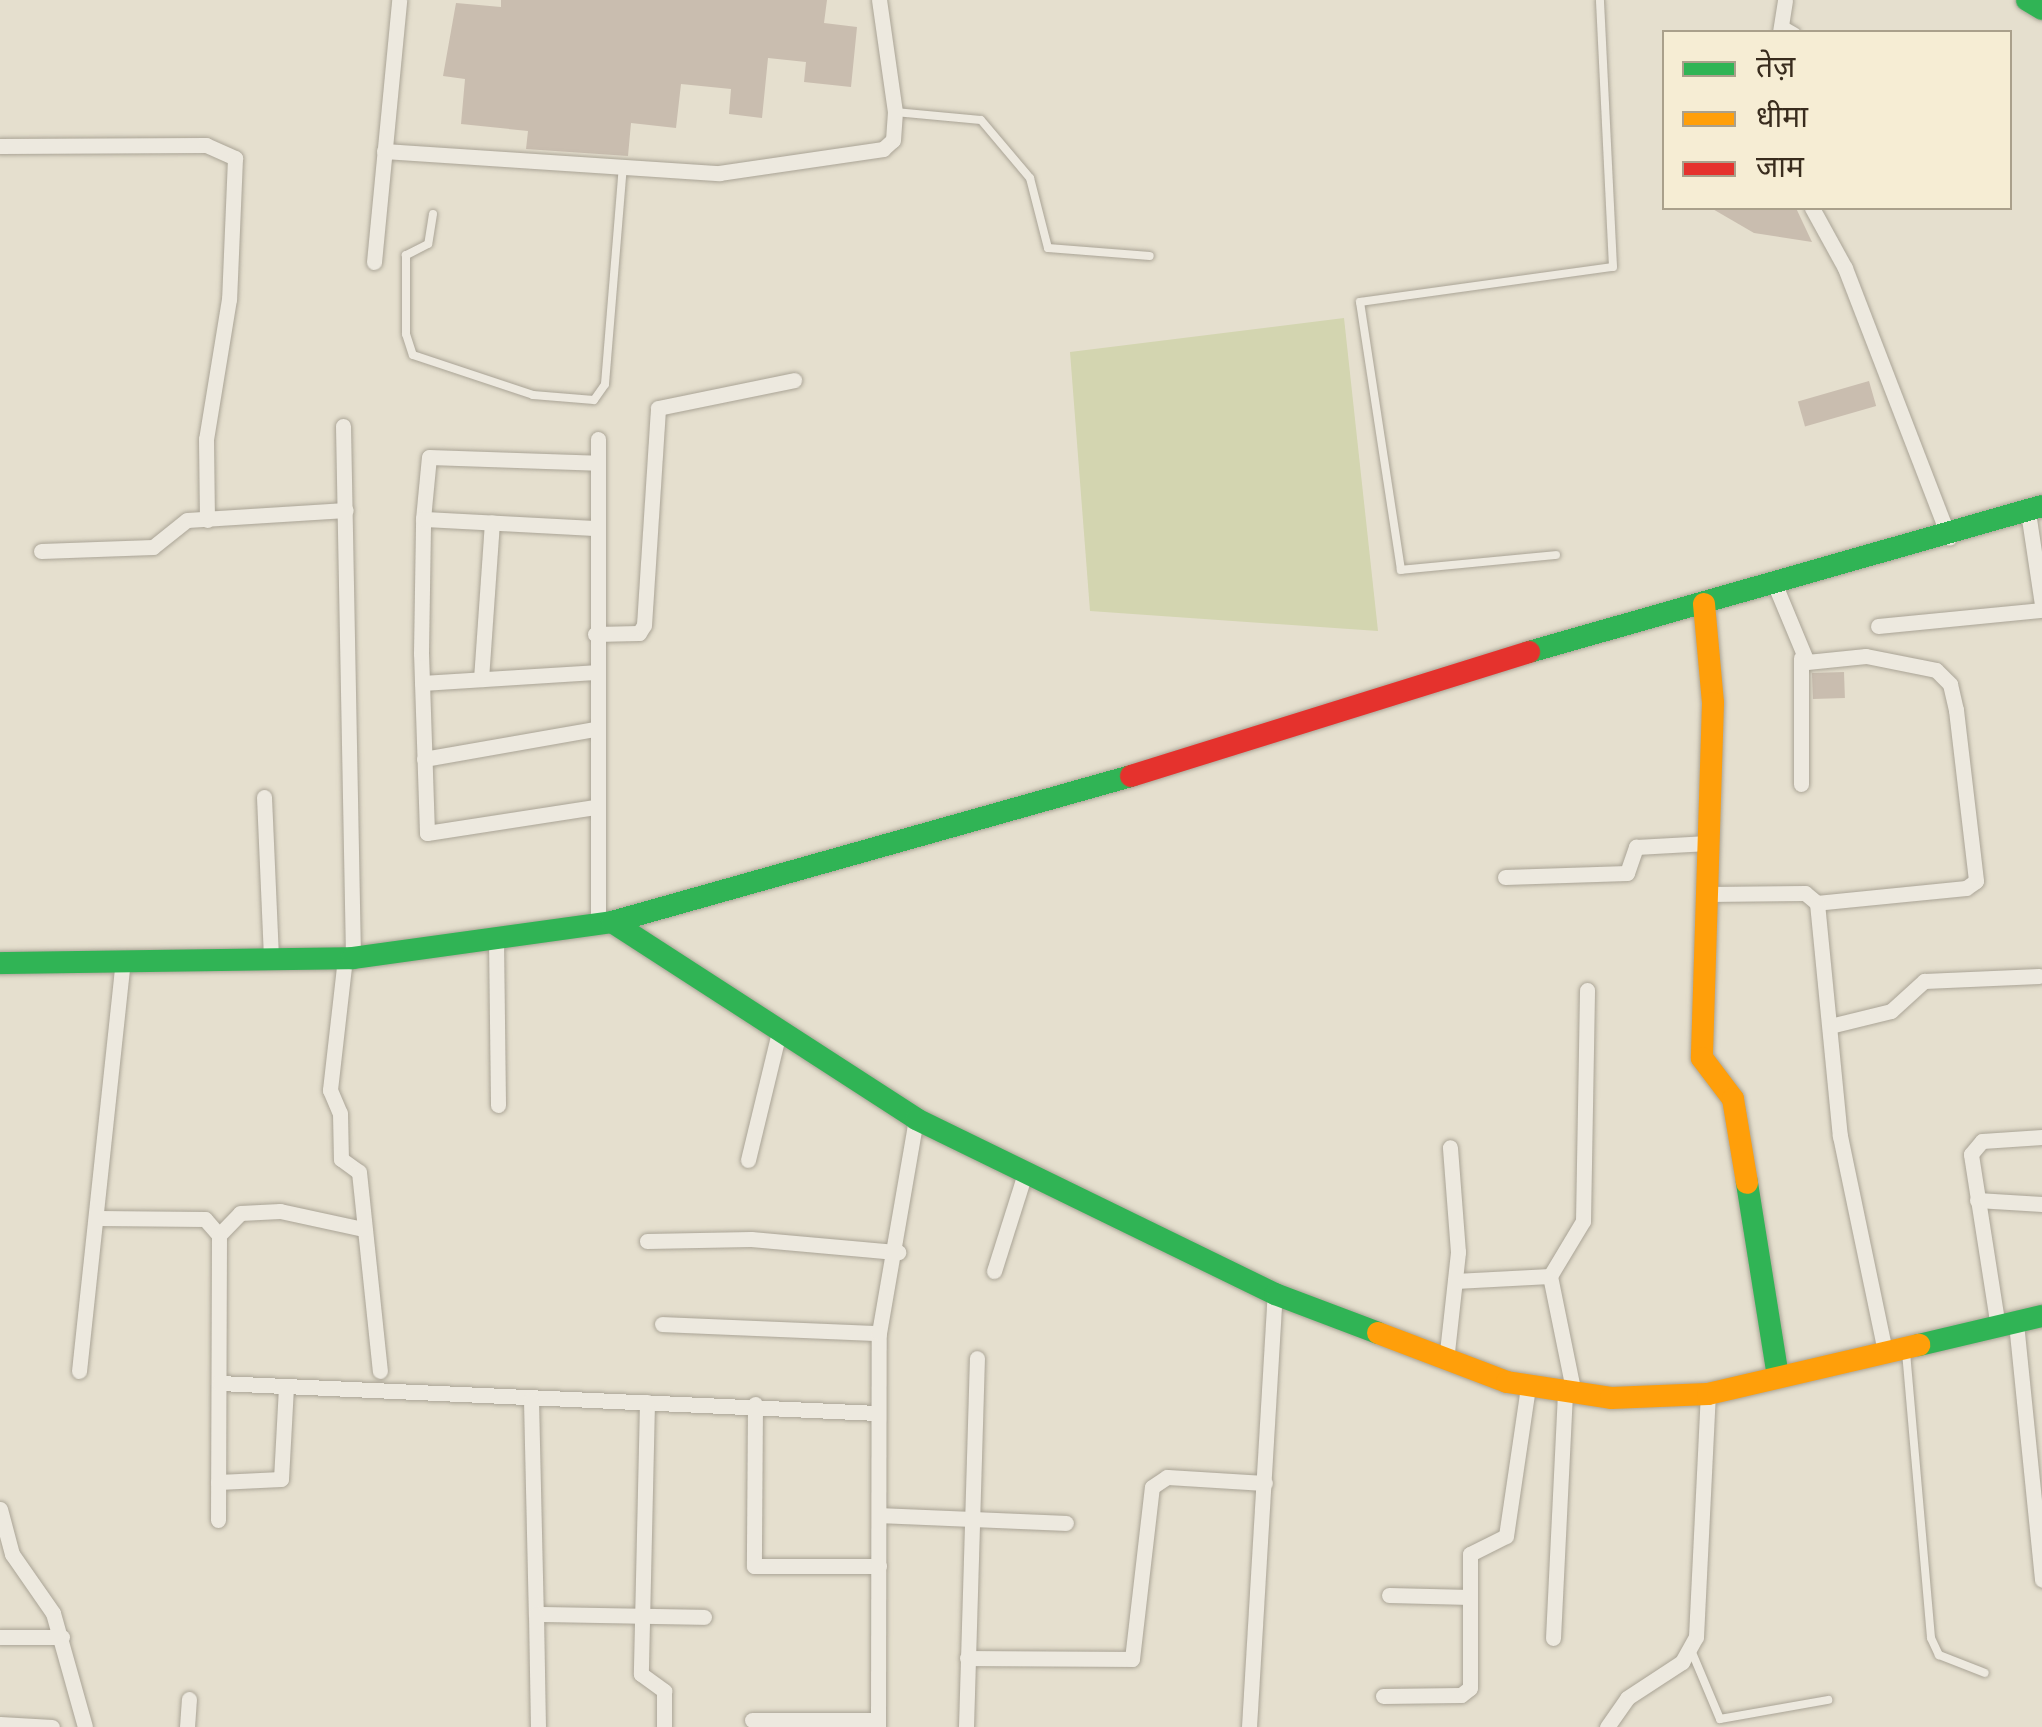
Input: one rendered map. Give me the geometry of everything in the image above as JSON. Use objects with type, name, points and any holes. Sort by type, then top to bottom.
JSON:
[{"type":"main road","points":[[2027,0],[2042,9]]},
{"type":"main road","points":[[0,963],[349,958],[605,924],[990,820],[1489,663],[1949,538],[2035,509]]},
{"type":"main road","points":[[1704,604],[1713,703],[1702,1058],[1732,1100],[1778,1377]]},
{"type":"main road","points":[[605,924],[916,1119],[1276,1294],[1446,1360],[1528,1387],[1570,1394],[1708,1394],[2042,1316]]},
{"type":"street","points":[[374,262],[399,0]]},
{"type":"street","points":[[384,151],[719,174],[876,150],[893,140],[894,112],[879,0]]},
{"type":"street","points":[[1785,0],[1786,30]]},
{"type":"street","points":[[0,146],[206,145],[236,158],[228,299],[206,440],[206,520]]},
{"type":"street","points":[[1813,210],[1844,268],[1949,538]]},
{"type":"street","points":[[595,634],[640,632],[644,625],[658,408],[794,380]]},
{"type":"street","points":[[343,426],[349,958],[330,1090],[340,1113],[340,1159],[360,1172],[380,1371]]},
{"type":"street","points":[[598,438],[595,807],[605,924]]},
{"type":"street","points":[[595,807],[427,834],[422,683],[423,519],[429,456],[598,463]]},
{"type":"street","points":[[1878,626],[2042,607],[2035,509]]},
{"type":"street","points":[[41,551],[153,547],[178,522],[346,510]]},
{"type":"street","points":[[423,519],[596,528]]},
{"type":"street","points":[[481,679],[492,522]]},
{"type":"street","points":[[1775,586],[1801,658],[1800,784]]},
{"type":"street","points":[[1707,894],[1804,893],[1817,903],[1966,888],[1976,871],[1954,694],[1944,676],[1876,657],[1801,658]]},
{"type":"street","points":[[422,683],[595,672]]},
{"type":"street","points":[[424,759],[595,728]]},
{"type":"street","points":[[264,796],[271,959]]},
{"type":"street","points":[[1505,877],[1627,873],[1636,847],[1708,843]]},
{"type":"street","points":[[1817,903],[1840,1136],[1896,1349]]},
{"type":"street","points":[[496,939],[498,1105]]},
{"type":"street","points":[[79,1371],[123,961]]},
{"type":"street","points":[[1830,1026],[1891,1011],[1924,981],[2039,976]]},
{"type":"street","points":[[1552,1638],[1570,1394],[1550,1276],[1584,1212],[1587,990]]},
{"type":"street","points":[[748,1160],[779,1032]]},
{"type":"street","points":[[752,1720],[878,1724],[879,1332],[898,1252],[916,1119]]},
{"type":"street","points":[[2042,1137],[1973,1146],[1977,1200],[2007,1324],[2042,1580]]},
{"type":"street","points":[[1446,1360],[1455,1281],[1450,1147]]},
{"type":"street","points":[[994,1272],[1026,1170]]},
{"type":"street","points":[[1977,1200],[2042,1204]]},
{"type":"street","points":[[219,1234],[240,1213],[280,1212],[363,1229]]},
{"type":"street","points":[[97,1218],[205,1219],[219,1234],[218,1520]]},
{"type":"street","points":[[646,1242],[751,1239],[898,1252]]},
{"type":"street","points":[[1455,1281],[1550,1276]]},
{"type":"street","points":[[1250,1727],[1276,1294]]},
{"type":"street","points":[[662,1324],[879,1332]]},
{"type":"street","points":[[966,1727],[976,1358]]},
{"type":"street","points":[[219,1384],[530,1400],[754,1404],[877,1413]]},
{"type":"street","points":[[218,1482],[281,1479],[286,1386]]},
{"type":"street","points":[[1383,1696],[1467,1692],[1472,1549],[1500,1542],[1508,1532],[1528,1387]]},
{"type":"street","points":[[1607,1727],[1628,1698],[1691,1650],[1700,1620],[1708,1394]]},
{"type":"street","points":[[530,1400],[538,1727]]},
{"type":"street","points":[[646,1402],[640,1674],[664,1691],[664,1727]]},
{"type":"street","points":[[754,1404],[754,1566],[879,1566]]},
{"type":"street","points":[[967,1658],[1132,1659],[1152,1487],[1167,1477],[1265,1483]]},
{"type":"street","points":[[0,1510],[12,1554],[62,1637],[84,1727]]},
{"type":"street","points":[[879,1514],[1066,1523]]},
{"type":"street","points":[[1390,1596],[1470,1597]]},
{"type":"street","points":[[536,1614],[704,1616]]},
{"type":"street","points":[[0,1637],[62,1637]]},
{"type":"street","points":[[187,1727],[189,1698]]},
{"type":"street","points":[[0,1724],[52,1727]]},
{"type":"lane","points":[[1556,556],[1401,570],[1360,302],[1613,266],[1600,0]]},
{"type":"lane","points":[[894,112],[981,120],[1030,178],[1051,250],[1150,256]]},
{"type":"lane","points":[[433,214],[428,244],[406,255],[406,334],[413,355],[533,395],[594,400],[606,384],[624,167]]},
{"type":"lane","points":[[1896,1349],[1931,1638],[1939,1655],[1985,1673]]},
{"type":"lane","points":[[1691,1650],[1720,1719],[1828,1700]]},
{"type":"green space","points":[[1344,318],[1378,631],[1090,611],[1070,352]]},
{"type":"building","points":[[501,0],[827,0],[824,23],[857,27],[851,87],[804,82],[806,62],[768,58],[762,118],[729,114],[731,89],[681,84],[676,128],[631,123],[628,156],[526,149],[528,131],[461,124],[465,79],[443,76],[456,3],[501,7]]},
{"type":"building","points":[[1714,210],[1797,210],[1812,242],[1754,233]]},
{"type":"building","points":[[1869,381],[1876,406],[1805,426],[1798,401]]},
{"type":"building","points":[[1844,672],[1845,698],[1813,699],[1812,673]]},
{"type":"traffic: fast","points":[[2027,0],[2042,9]]},
{"type":"traffic: fast","points":[[1529,652],[2042,506]]},
{"type":"traffic: fast","points":[[0,963],[353,958],[612,922],[1131,776]]},
{"type":"traffic: fast","points":[[612,922],[916,1119],[1275,1294],[1378,1333]]},
{"type":"traffic: fast","points":[[1747,1183],[1778,1377]]},
{"type":"traffic: fast","points":[[1919,1345],[2042,1316]]},
{"type":"traffic: slow","points":[[1704,604],[1713,703],[1702,1058],[1733,1099],[1747,1183]]},
{"type":"traffic: slow","points":[[1378,1333],[1507,1382],[1611,1398],[1708,1394],[1919,1345]]},
{"type":"traffic: jam","points":[[1131,776],[1529,652]]}]
